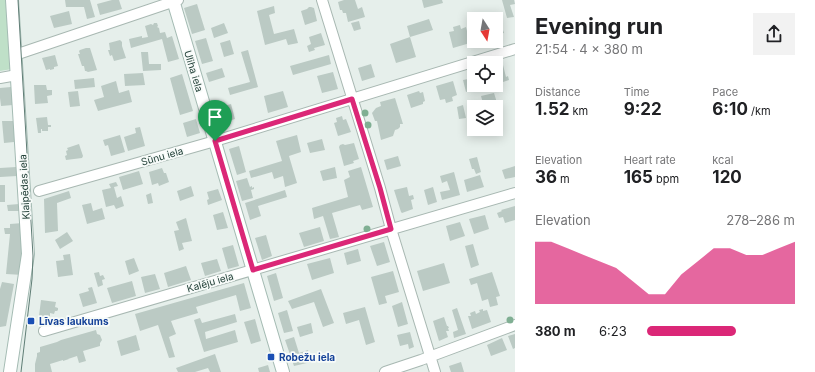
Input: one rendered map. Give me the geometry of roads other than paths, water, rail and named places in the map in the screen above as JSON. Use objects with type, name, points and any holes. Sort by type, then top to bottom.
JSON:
[{"type":"main road","name":"Klaipēdas iela","points":[[10,372],[28,254],[12,0]]},
{"type":"main road","name":"Uliha iela","points":[[174,0],[282,372]]},
{"type":"street","points":[[15,55],[174,0]]},
{"type":"street","points":[[322,0],[435,372]]},
{"type":"street","name":"Sūnu iela","points":[[39,191],[215,141],[515,49]]},
{"type":"street","points":[[0,78],[17,76]]},
{"type":"street","name":"Kalēju iela","points":[[44,331],[515,193]]},
{"type":"street","points":[[385,372],[515,326]]},
{"type":"tram line","points":[[18,0],[33,256],[32,279],[21,372]]},
{"type":"place","name":"Līvas laukums","points":[[31,321]]},
{"type":"place","name":"Robežu iela","points":[[271,357]]}]
